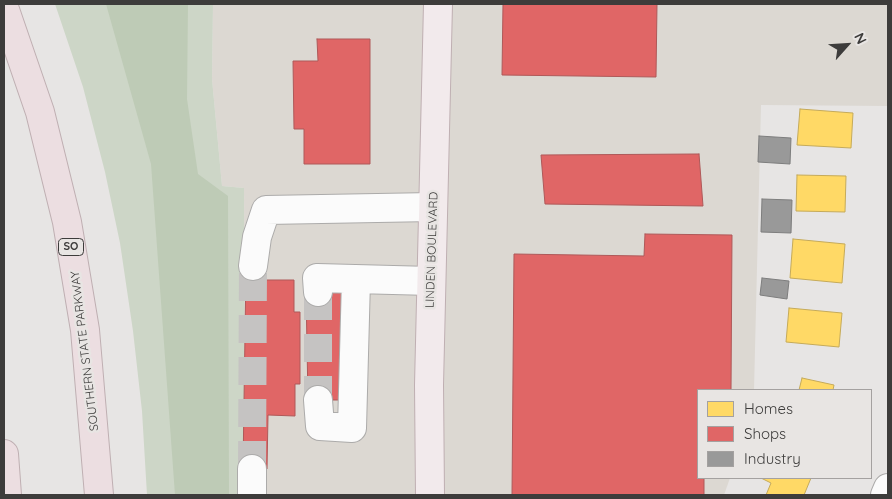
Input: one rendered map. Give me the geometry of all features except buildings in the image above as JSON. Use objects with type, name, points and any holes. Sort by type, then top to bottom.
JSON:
[{"type":"highway","name":"SOUTHERN STATE PARKWAY","points":[[4,7],[40,112],[67,222],[85,330],[99,495]]},
{"type":"highway","points":[[4,454],[7,495]]},
{"type":"main road","name":"LINDEN BOULEVARD","points":[[430,495],[431,282],[438,4]]},
{"type":"street","points":[[253,266],[257,237],[266,210],[434,207]]},
{"type":"street","points":[[318,292],[317,278],[431,282]]},
{"type":"street","points":[[318,400],[320,426],[352,428],[356,280]]},
{"type":"street","points":[[886,495],[888,488]]},
{"type":"shaded area","points":[[213,4],[888,4],[888,106],[761,105],[754,389],[697,389],[697,479],[730,479],[724,495],[245,495],[244,188],[222,186],[212,79]]},
{"type":"green space","points":[[55,4],[213,4],[212,79],[222,186],[244,188],[245,495],[147,495],[142,411],[120,243],[105,172],[83,87]]},
{"type":"green space","points":[[106,4],[188,4],[187,99],[198,174],[228,196],[229,495],[175,495],[151,164]]},
{"type":"tunnel","points":[[252,469],[253,266]]},
{"type":"tunnel","points":[[318,292],[318,400]]}]
